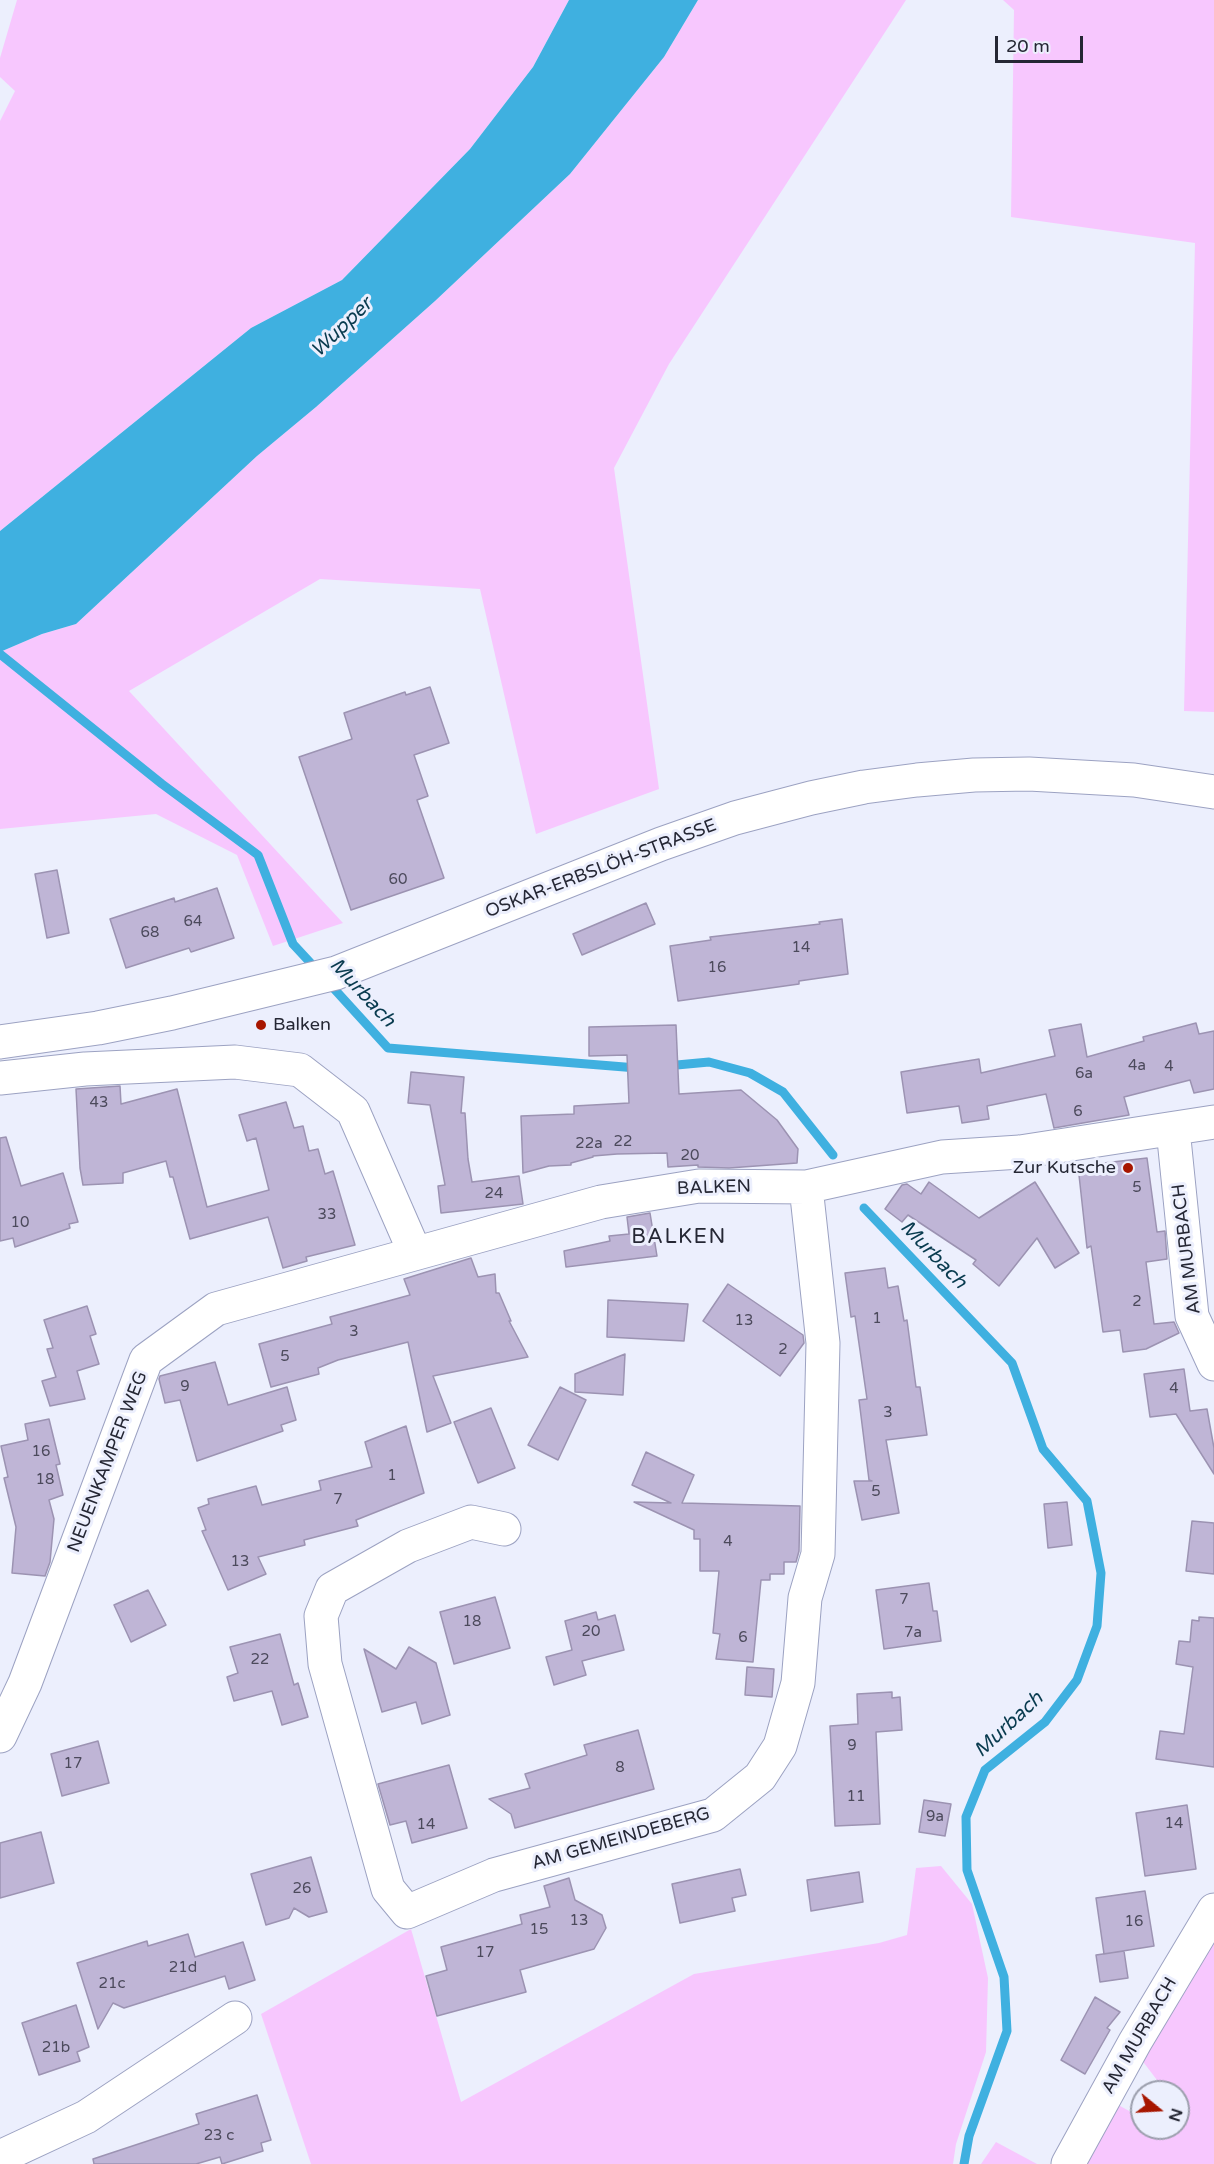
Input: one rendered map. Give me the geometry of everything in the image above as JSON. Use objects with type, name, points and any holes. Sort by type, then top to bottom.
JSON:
[{"type":"street","name":"OSKAR-ERBSLÖH-STRASSE","points":[[0,1042],[130,1022],[336,973],[661,844],[735,818],[864,787],[917,780],[1029,774],[1134,780],[1214,792]]},
{"type":"street","points":[[0,1078],[84,1069],[236,1062],[300,1070],[353,1111],[415,1254]]},
{"type":"street","name":"BALKEN","points":[[415,1254],[601,1202],[651,1192],[699,1186],[806,1187],[942,1157],[1020,1152],[1214,1122]]},
{"type":"street","name":"AM MURBACH","points":[[1173,1129],[1192,1316],[1214,1365]]},
{"type":"street","name":"AM GEMEINDEBERG","points":[[504,1529],[471,1522],[408,1546],[332,1589],[321,1616],[325,1664],[388,1889],[407,1912],[494,1875],[713,1815],[760,1777],[780,1746],[798,1683],[806,1598],[818,1554],[823,1343],[806,1187]]},
{"type":"street","name":"NEUENKAMPER WEG","points":[[0,1736],[25,1683],[146,1360],[216,1309],[415,1254]]},
{"type":"street","name":"AM MURBACH","points":[[1068,2164],[1135,2042],[1214,1910]]},
{"type":"street","points":[[0,2157],[86,2116],[235,2018]]},
{"type":"shaded area","points":[[17,0],[569,0],[533,67],[470,149],[342,280],[251,328],[0,531],[0,121],[15,91],[0,77],[0,58]]},
{"type":"shaded area","points":[[698,0],[906,0],[669,364],[614,468],[659,789],[536,834],[480,589],[320,579],[129,691],[343,923],[273,946],[237,855],[156,814],[0,829],[0,652],[42,634],[76,624],[257,456],[435,301],[570,174],[664,57]]},
{"type":"shaded area","points":[[1003,0],[1214,0],[1214,712],[1184,711],[1195,243],[1011,217],[1014,10]]},
{"type":"shaded area","points":[[941,1866],[972,1904],[988,1978],[986,2052],[956,2144],[953,2164],[311,2164],[261,2014],[411,1929],[461,2102],[694,1974],[879,1943],[907,1935],[916,1868]]},
{"type":"shaded area","points":[[1214,1897],[1214,2164],[1080,2164],[1111,2101],[1130,2111],[1130,2140],[1190,2140],[1190,2080],[1157,2080],[1141,2059]]},
{"type":"shaded area","points":[[996,2142],[1037,2164],[981,2164]]},
{"type":"water","name":"Wupper","points":[[569,0],[698,0],[664,57],[570,174],[435,301],[257,456],[76,624],[42,634],[0,652],[0,531],[251,328],[342,280],[470,149],[533,67]]},
{"type":"building","points":[[430,687],[449,743],[414,755],[428,796],[417,800],[444,878],[351,910],[299,757],[352,739],[344,713],[405,692],[406,695]]},
{"type":"building","points":[[57,870],[69,933],[47,938],[35,874]]},
{"type":"building","points":[[217,888],[234,938],[191,952],[189,948],[126,968],[110,919],[174,898],[175,902]]},
{"type":"building","points":[[646,903],[655,924],[582,955],[573,934]]},
{"type":"building","points":[[842,919],[848,974],[799,981],[799,984],[678,1001],[670,946],[711,940],[710,937],[820,924],[819,922]]},
{"type":"building","points":[[1196,1023],[1199,1034],[1214,1031],[1214,1089],[1194,1093],[1190,1080],[1124,1097],[1129,1115],[1054,1128],[1046,1094],[987,1106],[989,1119],[962,1123],[959,1106],[907,1113],[901,1072],[979,1059],[981,1073],[1055,1056],[1049,1030],[1081,1024],[1087,1057],[1144,1041],[1143,1037]]},
{"type":"building","points":[[676,1025],[679,1094],[741,1090],[777,1120],[798,1149],[797,1163],[729,1168],[698,1167],[698,1165],[668,1167],[667,1153],[617,1154],[593,1156],[571,1163],[571,1165],[549,1166],[523,1173],[521,1116],[574,1114],[574,1106],[629,1103],[627,1055],[589,1056],[589,1027]]},
{"type":"building","points":[[411,1072],[464,1077],[461,1113],[465,1113],[472,1182],[519,1176],[523,1204],[441,1213],[438,1186],[445,1185],[430,1105],[408,1103]]},
{"type":"building","points":[[120,1086],[121,1104],[177,1089],[207,1207],[269,1190],[256,1138],[247,1141],[239,1115],[286,1102],[294,1128],[303,1126],[309,1151],[318,1149],[325,1174],[333,1171],[355,1245],[306,1257],[307,1261],[283,1268],[268,1217],[190,1239],[173,1177],[170,1177],[166,1161],[123,1173],[123,1183],[83,1185],[76,1089]]},
{"type":"building","points":[[6,1137],[21,1186],[63,1173],[78,1222],[69,1224],[70,1228],[15,1247],[13,1238],[0,1241],[0,1138]]},
{"type":"building","points":[[1147,1158],[1157,1232],[1165,1231],[1167,1259],[1146,1262],[1154,1324],[1174,1322],[1179,1333],[1146,1349],[1123,1352],[1120,1330],[1103,1332],[1091,1246],[1087,1248],[1078,1166]]},
{"type":"building","points":[[929,1182],[979,1218],[1035,1182],[1079,1253],[1055,1268],[1037,1238],[999,1286],[973,1264],[976,1260],[908,1215],[902,1222],[885,1209],[902,1185],[907,1184],[921,1194]]},
{"type":"building","points":[[650,1213],[657,1256],[566,1267],[564,1251],[610,1241],[609,1236],[629,1234],[627,1217]]},
{"type":"building","points":[[471,1258],[478,1277],[495,1274],[496,1293],[499,1293],[511,1321],[509,1321],[528,1357],[433,1376],[451,1423],[427,1432],[408,1342],[338,1360],[318,1368],[319,1374],[271,1387],[259,1344],[332,1324],[330,1317],[410,1295],[404,1279]]},
{"type":"building","points":[[885,1268],[888,1288],[898,1286],[904,1321],[907,1320],[916,1387],[920,1387],[927,1435],[886,1440],[899,1513],[862,1520],[854,1481],[872,1481],[869,1480],[859,1400],[867,1399],[855,1316],[851,1317],[845,1273]]},
{"type":"building","points":[[728,1284],[803,1335],[804,1343],[780,1376],[703,1321]]},
{"type":"building","points":[[608,1300],[688,1304],[684,1341],[607,1337]]},
{"type":"building","points":[[87,1306],[96,1334],[90,1336],[99,1364],[77,1371],[85,1399],[50,1406],[42,1381],[56,1377],[47,1349],[53,1348],[44,1320]]},
{"type":"building","points":[[625,1354],[623,1395],[575,1392],[575,1374]]},
{"type":"building","points":[[215,1362],[228,1405],[287,1387],[296,1420],[281,1425],[283,1431],[197,1461],[180,1400],[165,1403],[159,1379],[160,1376]]},
{"type":"building","points":[[1184,1369],[1190,1411],[1207,1409],[1214,1448],[1214,1474],[1176,1414],[1150,1417],[1144,1374]]},
{"type":"building","points":[[560,1387],[586,1400],[558,1460],[528,1445]]},
{"type":"building","points":[[491,1408],[515,1468],[478,1483],[454,1422]]},
{"type":"building","points":[[49,1419],[60,1464],[56,1465],[63,1495],[49,1500],[54,1519],[50,1562],[45,1576],[12,1573],[16,1527],[4,1478],[8,1477],[1,1446],[28,1440],[25,1424]]},
{"type":"building","points":[[406,1426],[424,1493],[356,1520],[358,1526],[304,1540],[305,1545],[258,1557],[266,1574],[228,1590],[202,1531],[206,1530],[198,1508],[209,1504],[208,1499],[256,1486],[262,1505],[321,1490],[319,1481],[372,1467],[365,1442]]},
{"type":"building","points":[[646,1452],[694,1475],[682,1503],[800,1506],[799,1551],[796,1562],[784,1562],[784,1574],[770,1574],[770,1580],[761,1580],[753,1662],[716,1659],[720,1634],[713,1633],[719,1571],[700,1571],[700,1539],[694,1539],[694,1530],[634,1502],[671,1503],[632,1485]]},
{"type":"building","points":[[1067,1502],[1072,1545],[1048,1548],[1044,1504]]},
{"type":"building","points":[[1192,1521],[1214,1523],[1214,1574],[1186,1571]]},
{"type":"building","points":[[929,1583],[933,1611],[937,1611],[941,1641],[884,1649],[876,1590]]},
{"type":"building","points":[[148,1590],[166,1625],[131,1642],[114,1605]]},
{"type":"building","points":[[495,1597],[510,1648],[454,1664],[440,1612]]},
{"type":"building","points":[[596,1612],[598,1620],[615,1615],[624,1650],[582,1661],[586,1675],[554,1685],[546,1657],[572,1650],[565,1621]]},
{"type":"building","points":[[1199,1617],[1214,1618],[1214,1767],[1156,1759],[1160,1731],[1184,1734],[1193,1667],[1176,1664],[1179,1641],[1190,1642],[1192,1620],[1199,1621]]},
{"type":"building","points":[[280,1634],[294,1685],[298,1683],[308,1717],[282,1725],[272,1691],[234,1701],[227,1677],[238,1673],[230,1647]]},
{"type":"building","points":[[409,1647],[436,1663],[450,1715],[422,1724],[416,1702],[382,1712],[364,1649],[396,1669]]},
{"type":"building","points":[[747,1667],[774,1669],[772,1697],[745,1695]]},
{"type":"building","points":[[892,1692],[892,1698],[900,1697],[902,1730],[876,1732],[880,1824],[835,1826],[830,1726],[858,1724],[857,1694]]},
{"type":"building","points":[[638,1730],[654,1789],[515,1828],[511,1814],[489,1799],[530,1788],[525,1774],[587,1755],[584,1745]]},
{"type":"building","points":[[98,1741],[109,1783],[62,1796],[51,1754]]},
{"type":"building","points":[[449,1765],[467,1828],[412,1843],[406,1821],[390,1825],[378,1784]]},
{"type":"building","points":[[924,1800],[951,1804],[945,1836],[919,1832]]},
{"type":"building","points":[[1187,1805],[1196,1869],[1145,1876],[1136,1813]]},
{"type":"building","points":[[41,1832],[54,1883],[0,1898],[0,1843]]},
{"type":"building","points":[[311,1857],[327,1912],[309,1917],[294,1908],[289,1918],[266,1925],[251,1874]]},
{"type":"building","points":[[740,1869],[746,1895],[732,1898],[735,1911],[680,1923],[672,1884]]},
{"type":"building","points":[[859,1872],[863,1902],[811,1911],[807,1880]]},
{"type":"building","points":[[569,1878],[575,1900],[602,1915],[606,1928],[594,1949],[520,1970],[526,1992],[437,2016],[426,1976],[447,1970],[441,1947],[522,1924],[520,1915],[550,1907],[544,1886]]},
{"type":"building","points":[[1145,1891],[1154,1946],[1104,1954],[1096,1898]]},
{"type":"building","points":[[188,1934],[195,1957],[243,1942],[255,1980],[229,1989],[225,1976],[124,2008],[113,2003],[98,2029],[77,1963],[147,1941],[148,1946]]},
{"type":"building","points":[[1124,1951],[1128,1978],[1100,1982],[1096,1955]]},
{"type":"building","points":[[1095,1997],[1120,2012],[1107,2028],[1110,2030],[1085,2074],[1061,2060]]},
{"type":"building","points":[[76,2005],[89,2047],[77,2052],[80,2061],[39,2075],[22,2023]]},
{"type":"building","points":[[257,2095],[271,2140],[261,2143],[263,2151],[222,2164],[220,2157],[196,2164],[94,2164],[93,2159],[199,2124],[196,2114]]},
{"type":"waterway","name":"Murbach","points":[[0,654],[162,784],[258,855],[293,944],[318,971]]},
{"type":"waterway","name":"Murbach","points":[[327,981],[388,1048],[637,1068]]},
{"type":"waterway","name":"Murbach","points":[[666,1066],[709,1062],[750,1073],[783,1092],[833,1155]]},
{"type":"waterway","name":"Murbach","points":[[864,1208],[1012,1363],[1043,1449],[1087,1501],[1101,1573],[1097,1626],[1077,1680],[1045,1722],[985,1770],[966,1817],[967,1870],[1004,1977],[1007,2031],[969,2136],[964,2164]]},
{"type":"place","name":"Balken","points":[[261,1025]]},
{"type":"place","name":"Zur Kutsche","points":[[1128,1168]]},
{"type":"district","name":"BALKEN","points":[[679,1237]]}]
